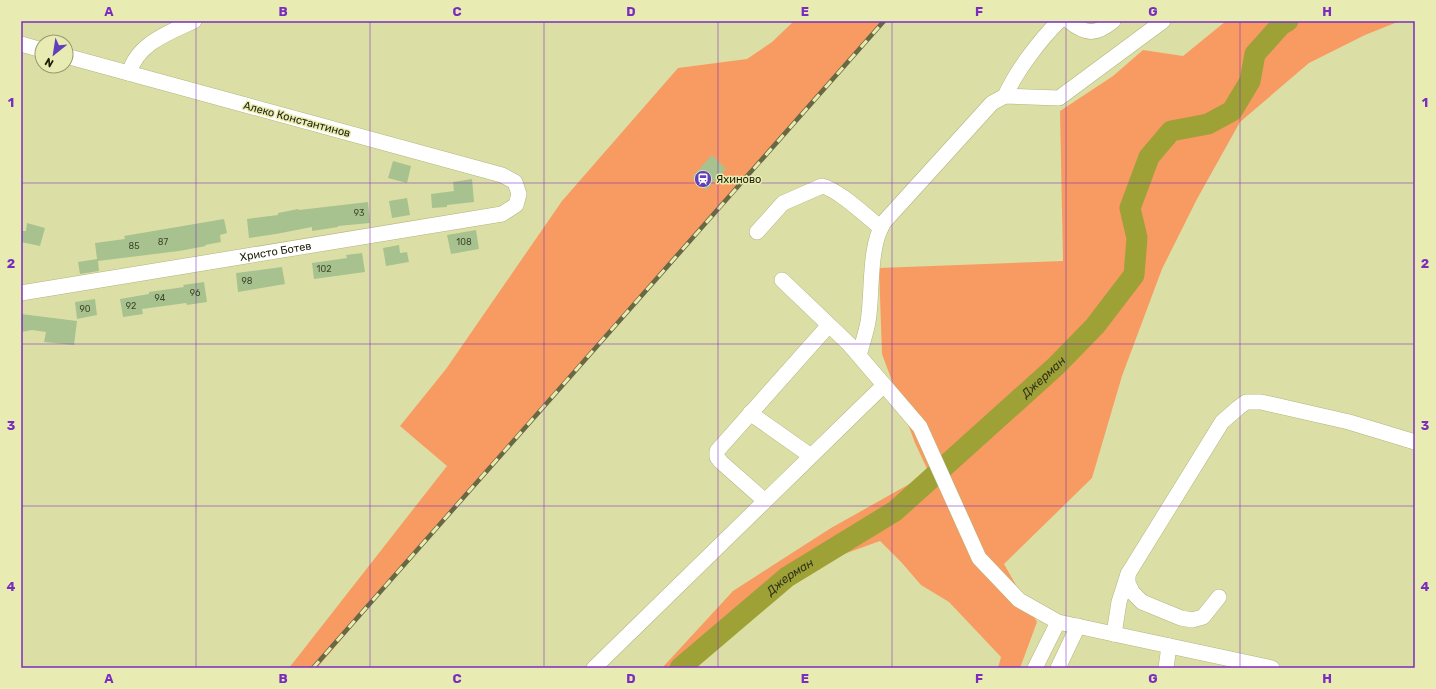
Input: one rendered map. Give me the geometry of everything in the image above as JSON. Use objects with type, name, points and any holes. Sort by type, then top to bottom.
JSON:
[{"type":"street","points":[[129,73],[132,64],[141,51],[156,38],[194,21]]},
{"type":"street","points":[[1005,96],[1013,79],[1059,21]]},
{"type":"street","points":[[1070,21],[1079,29],[1088,32],[1095,32],[1106,27],[1113,21]]},
{"type":"street","points":[[859,355],[868,323],[878,231],[992,103],[1005,96],[1059,98],[1164,21]]},
{"type":"street","points":[[21,44],[34,48]]},
{"type":"street","name":"Алеко Константинов","points":[[74,58],[502,175],[515,182],[519,194]]},
{"type":"street","points":[[757,232],[783,203],[822,186],[839,195],[881,228]]},
{"type":"street","name":"Христо Ботев","points":[[21,293],[502,214],[516,205],[519,194]]},
{"type":"street","points":[[782,280],[849,344],[920,427],[979,558],[1019,600],[1058,622],[1272,668]]},
{"type":"street","points":[[765,501],[721,462],[717,451],[829,325]]},
{"type":"street","points":[[594,668],[884,384]]},
{"type":"street","points":[[1114,634],[1119,602],[1128,574],[1222,422],[1246,402],[1261,402],[1349,422],[1415,442]]},
{"type":"street","points":[[750,413],[811,456]]},
{"type":"street","points":[[1128,574],[1128,583],[1133,593],[1142,602],[1181,618],[1192,620],[1203,617],[1219,597]]},
{"type":"street","points":[[1035,668],[1058,622]]},
{"type":"street","points":[[1058,668],[1078,626]]},
{"type":"street","points":[[1166,668],[1169,646]]},
{"type":"shaded area","points":[[794,21],[884,21],[422,545],[317,668],[289,668],[447,466],[400,426],[446,369],[562,201],[678,68],[747,59],[772,42]]},
{"type":"shaded area","points":[[1226,21],[1400,21],[1365,35],[1309,63],[1240,122],[1197,199],[1162,269],[1122,376],[1092,478],[1004,564],[1037,622],[1020,668],[998,668],[1001,657],[949,602],[921,585],[880,541],[844,554],[783,587],[682,668],[662,668],[733,591],[831,528],[929,473],[915,443],[882,354],[879,268],[1063,261],[1060,111],[1113,76],[1143,50],[1183,56]]},
{"type":"building","points":[[712,155],[726,169],[706,190],[692,177]]},
{"type":"building","points":[[393,161],[411,166],[407,183],[388,178]]},
{"type":"building","points":[[472,179],[474,202],[432,208],[431,194],[454,191],[453,182]]},
{"type":"building","points":[[407,198],[410,215],[392,218],[389,201]]},
{"type":"building","points":[[368,202],[370,223],[338,226],[312,231],[312,227],[249,238],[247,219],[278,215],[278,213],[298,209]]},
{"type":"building","points":[[224,219],[227,233],[220,235],[221,242],[179,251],[98,261],[99,271],[80,274],[78,262],[97,259],[95,243],[125,239],[124,236]]},
{"type":"building","points":[[27,223],[45,228],[40,246],[21,242],[21,231],[26,231]]},
{"type":"building","points":[[476,230],[479,249],[451,254],[447,235]]},
{"type":"building","points":[[399,245],[400,253],[407,252],[409,262],[386,266],[383,248]]},
{"type":"building","points":[[362,253],[365,272],[314,279],[312,263],[347,258],[346,255]]},
{"type":"building","points":[[282,267],[285,284],[238,292],[236,273]]},
{"type":"building","points":[[204,282],[207,302],[187,305],[186,303],[142,309],[143,314],[123,317],[120,299],[149,294],[149,292],[184,287],[183,285]]},
{"type":"building","points":[[95,299],[97,315],[77,319],[75,302]]},
{"type":"building","points":[[21,314],[77,321],[74,345],[44,342],[46,332],[32,330],[21,332]]},
{"type":"waterway","name":"Джерман","points":[[680,668],[787,577],[895,511],[1056,366],[1095,326],[1134,275],[1137,238],[1130,208],[1149,157],[1171,131],[1208,124],[1232,111],[1250,81],[1255,54],[1281,25],[1288,21]]},
{"type":"railway","points":[[313,668],[884,21]]},
{"type":"place","name":"Яхиново","points":[[703,179]]}]
